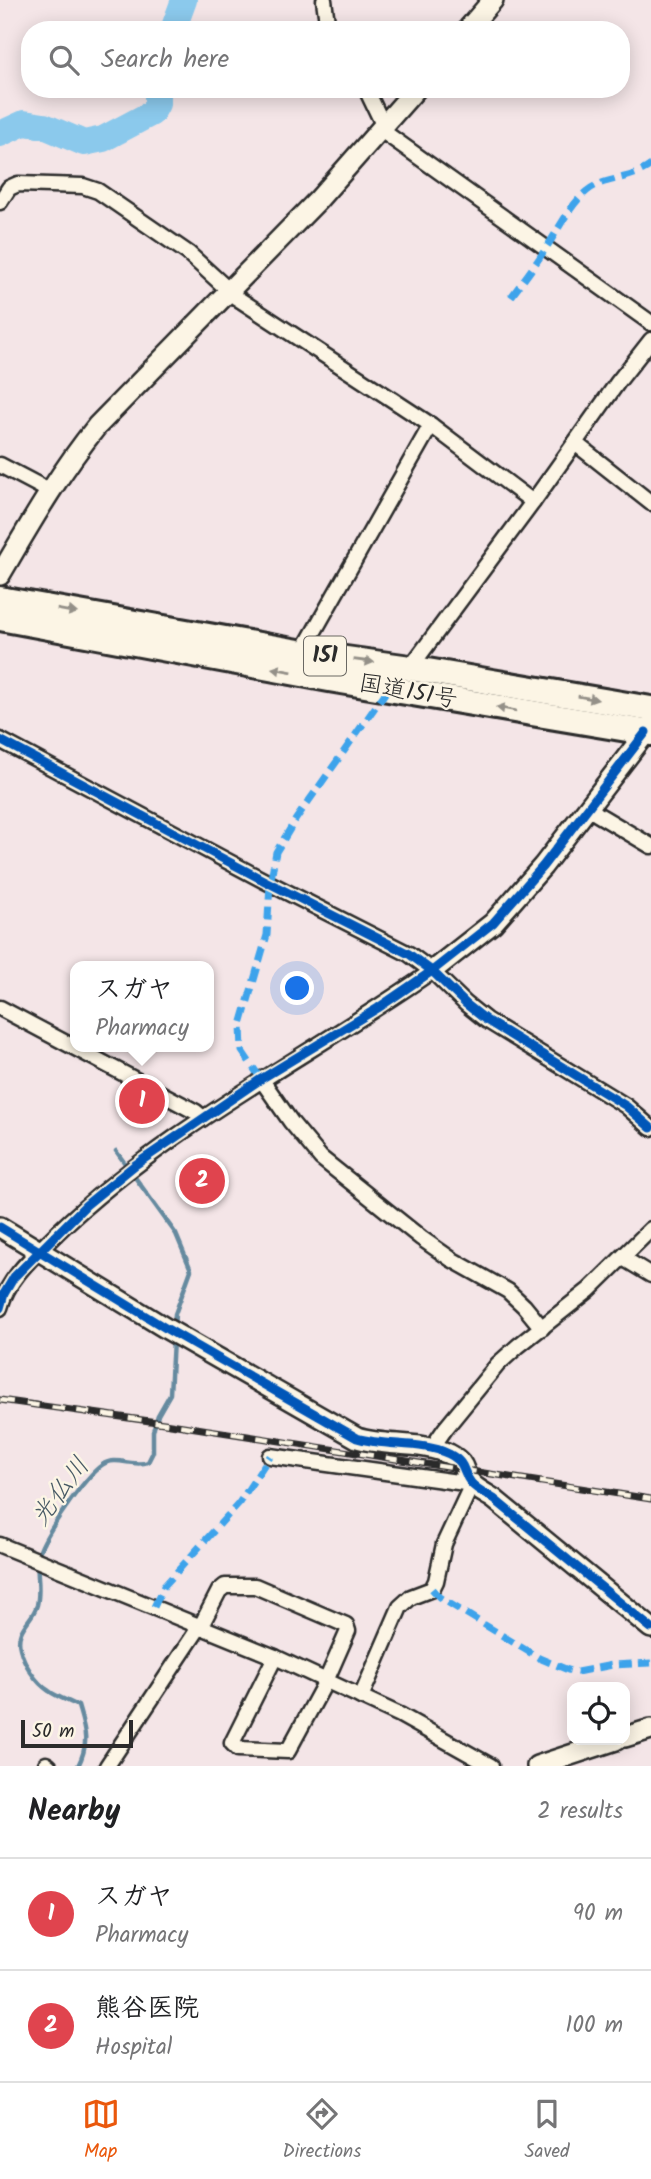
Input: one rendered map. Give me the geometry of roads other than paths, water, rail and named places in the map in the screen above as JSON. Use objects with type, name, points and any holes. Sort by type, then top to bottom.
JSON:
[{"type":"highway","name":"国道151号","points":[[0,599],[310,654],[410,668],[650,725]]},
{"type":"highway","name":"国道151号","points":[[0,618],[341,681],[650,725]]},
{"type":"street","points":[[324,0],[327,21]]},
{"type":"street","points":[[475,21],[493,0]]},
{"type":"street","points":[[370,98],[388,135],[651,323]]},
{"type":"street","points":[[0,575],[48,492],[97,426],[318,200],[408,98]]},
{"type":"street","points":[[0,202],[9,188],[18,184],[83,186],[98,191],[187,253],[230,291],[431,425],[533,502]]},
{"type":"street","points":[[410,668],[651,340]]},
{"type":"street","points":[[310,654],[308,642],[431,425]]},
{"type":"street","points":[[575,443],[651,503]]},
{"type":"street","points":[[0,465],[48,492]]},
{"type":"street","points":[[1,1299],[14,1277],[39,1251],[86,1205],[131,1169],[261,1079],[378,1008],[432,971],[493,923],[543,866],[650,725]]},
{"type":"street","points":[[0,740],[251,874],[409,954],[486,1020],[626,1106],[651,1128]]},
{"type":"street","points":[[589,806],[597,814],[651,846]]},
{"type":"street","points":[[0,1008],[70,1045]]},
{"type":"street","points":[[83,1052],[203,1118]]},
{"type":"street","points":[[261,1079],[290,1122],[321,1158],[421,1238],[451,1259],[508,1291],[542,1328]]},
{"type":"street","points":[[0,1227],[357,1438],[373,1443],[435,1449],[449,1454],[462,1463],[472,1484]]},
{"type":"street","points":[[435,1449],[436,1442],[445,1429],[498,1364],[589,1290],[651,1229]]},
{"type":"street","points":[[623,1258],[651,1275]]},
{"type":"street","points":[[270,1456],[472,1484],[494,1499],[651,1628]]},
{"type":"street","points":[[361,1697],[400,1607],[411,1597],[432,1589],[444,1544],[472,1484]]},
{"type":"street","points":[[0,1545],[275,1657],[400,1715],[491,1766]]},
{"type":"street","points":[[107,1766],[200,1626],[219,1591],[225,1586],[255,1586],[346,1625],[348,1631],[326,1681],[288,1751],[238,1749],[232,1743],[275,1657]]},
{"type":"street","points":[[630,1735],[651,1729]]},
{"type":"street","points":[[537,1766],[601,1745]]},
{"type":"waterway","points":[[176,21],[184,0]]},
{"type":"waterway","points":[[0,134],[24,123],[44,126],[84,143],[103,139],[152,113],[157,98]]},
{"type":"waterway","name":"光仏川","points":[[116,1151],[176,1234],[191,1270],[175,1314],[174,1328]]},
{"type":"waterway","name":"光仏川","points":[[78,1766],[84,1750],[85,1736],[78,1706],[52,1693],[35,1678],[22,1654],[20,1635],[37,1605],[38,1557],[41,1548],[76,1494],[95,1471],[108,1462],[148,1462],[153,1452],[153,1431],[158,1415],[170,1394],[173,1340]]},
{"type":"railway","points":[[0,1400],[651,1499]]},
{"type":"place","name":"スガヤ","points":[[142,1101]]},
{"type":"place","name":"熊谷医院","points":[[202,1181]]}]
